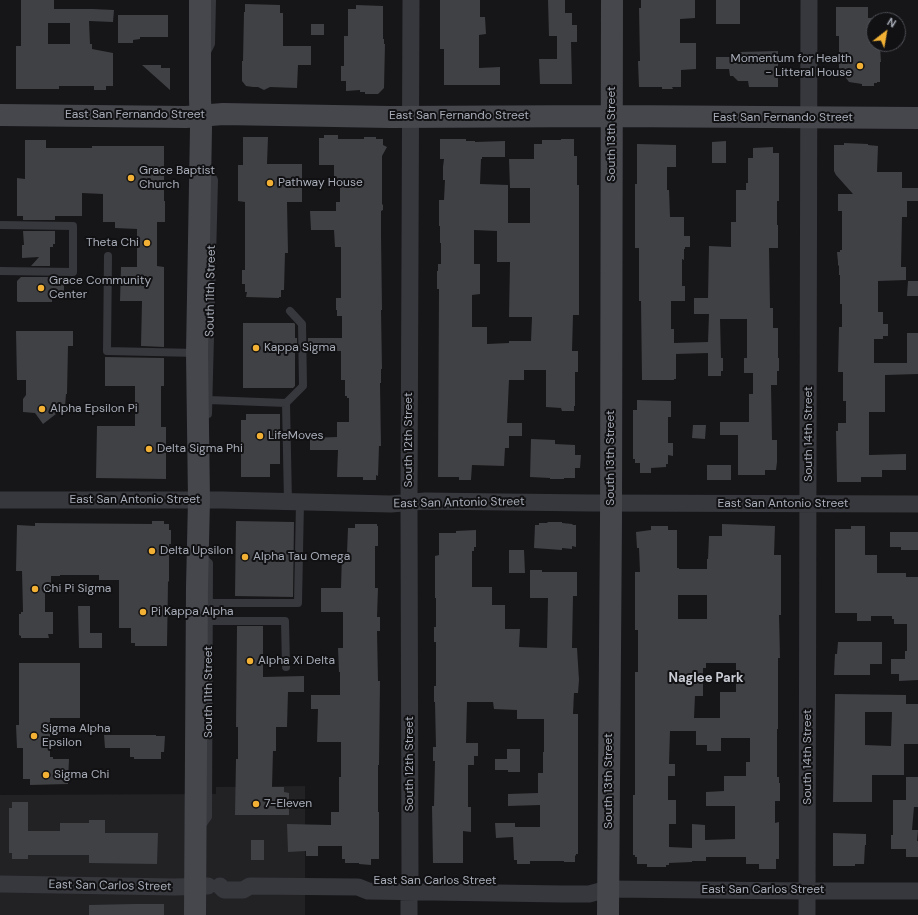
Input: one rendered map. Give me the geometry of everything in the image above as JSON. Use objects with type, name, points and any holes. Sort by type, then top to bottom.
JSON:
[{"type":"street","name":"South 11th Street","points":[[196,915],[199,500],[197,353],[201,128],[200,0]]},
{"type":"street","name":"South 12th Street","points":[[409,915],[409,502],[412,0]]},
{"type":"street","name":"South 13th Street","points":[[608,915],[612,0]]},
{"type":"street","name":"South 14th Street","points":[[807,915],[809,0]]},
{"type":"street","name":"East San Fernando Street","points":[[3,115],[180,117],[232,114],[918,118]]},
{"type":"street","name":"East San Antonio Street","points":[[0,500],[199,500],[391,504],[425,500],[611,503],[918,504]]},
{"type":"street","name":"East San Carlos Street","points":[[0,884],[175,887],[220,886],[224,890],[243,890],[250,886],[358,887],[367,881],[410,887],[589,883],[608,889],[918,891]]},
{"type":"lane","points":[[200,63],[211,44],[212,0]]},
{"type":"lane","name":"South 11th Street","points":[[198,427],[208,412],[209,400],[214,180],[200,154]]},
{"type":"lane","points":[[0,225],[73,226],[73,272],[0,271]]},
{"type":"lane","points":[[108,256],[106,351],[197,353]]},
{"type":"lane","points":[[209,400],[286,403],[303,386],[302,324],[290,311]]},
{"type":"lane","points":[[209,602],[298,603],[294,502],[286,403]]},
{"type":"lane","name":"South 11th Street","points":[[196,831],[208,817],[209,563],[198,553]]},
{"type":"lane","points":[[209,621],[285,621],[286,667]]},
{"type":"shaded area","points":[[305,786],[305,915],[0,915],[0,795],[216,794],[216,787]]},
{"type":"building","points":[[21,0],[54,0],[54,9],[114,10],[113,22],[89,21],[90,44],[92,44],[92,49],[113,53],[113,86],[106,86],[106,90],[94,90],[94,86],[59,86],[59,89],[16,89],[16,46],[21,46]],"holes":[[[48,23],[70,23],[70,44],[48,44]]]},
{"type":"building","points":[[440,0],[480,0],[480,17],[485,17],[486,34],[479,35],[479,68],[500,67],[500,85],[444,85],[444,49],[440,49]]},
{"type":"building","points":[[548,0],[565,0],[565,13],[572,13],[572,25],[577,25],[577,42],[571,42],[572,84],[540,84],[539,59],[557,59],[557,36],[549,36]]},
{"type":"building","points":[[641,0],[695,0],[695,18],[680,19],[680,43],[696,43],[696,69],[681,70],[681,87],[662,89],[662,87],[639,87],[639,8],[641,8]]},
{"type":"building","points":[[716,0],[740,0],[740,24],[716,24]]},
{"type":"building","points":[[245,4],[280,5],[280,13],[283,13],[283,46],[311,46],[311,65],[298,65],[297,88],[270,87],[264,90],[258,87],[246,86],[242,81]]},
{"type":"building","points":[[356,5],[383,6],[383,39],[385,44],[384,88],[378,94],[365,94],[365,92],[360,92],[360,90],[346,91],[346,81],[341,81],[341,66],[344,66],[344,36],[348,36],[348,9],[356,9]]},
{"type":"building","points":[[836,7],[868,7],[868,12],[866,12],[866,52],[880,52],[880,82],[874,83],[874,86],[862,86],[862,84],[849,82],[843,70],[839,70],[839,36],[836,36]]},
{"type":"building","points":[[118,15],[168,15],[168,37],[140,37],[140,39],[133,40],[133,43],[118,43]]},
{"type":"building","points":[[311,24],[324,24],[324,35],[311,35]]},
{"type":"building","points":[[778,51],[778,87],[749,87],[748,81],[738,81],[733,76],[730,76],[729,69],[716,69],[716,57],[739,57],[739,52]]},
{"type":"building","points":[[142,65],[161,65],[161,68],[170,68],[170,90]]},
{"type":"building","points":[[324,135],[338,135],[338,139],[364,139],[364,137],[376,137],[376,139],[383,139],[383,145],[387,147],[382,156],[382,369],[380,383],[381,446],[379,446],[378,476],[376,475],[376,480],[363,480],[363,477],[337,477],[338,450],[310,450],[310,438],[337,437],[337,422],[349,422],[349,398],[345,396],[345,380],[341,380],[341,351],[308,351],[308,338],[342,338],[342,316],[337,316],[336,310],[336,298],[341,298],[341,247],[335,247],[334,230],[311,230],[310,211],[336,211],[336,202],[340,202],[340,181],[334,181],[334,165],[319,165],[319,138],[324,138]]},
{"type":"building","points":[[243,137],[268,137],[267,164],[302,164],[302,202],[287,202],[288,253],[285,253],[284,290],[281,290],[281,297],[279,298],[246,297],[247,292],[245,292],[245,284],[242,284],[242,270],[245,270],[245,202],[238,201],[238,165],[243,165]]},
{"type":"building","points":[[440,139],[466,139],[466,141],[475,142],[505,141],[505,157],[482,157],[480,184],[508,185],[508,223],[530,223],[530,188],[510,188],[509,159],[534,159],[534,144],[542,144],[542,140],[561,139],[574,139],[574,156],[577,156],[577,185],[579,185],[579,315],[573,315],[572,351],[578,351],[578,372],[575,372],[574,411],[562,411],[561,408],[546,407],[546,370],[524,370],[524,380],[509,380],[507,423],[522,423],[522,436],[509,436],[509,448],[505,448],[504,466],[472,465],[471,480],[459,480],[459,477],[438,477],[439,289],[437,289],[437,271],[438,264],[441,264],[439,200],[444,200],[445,180],[443,180],[444,159],[440,159]],"holes":[[[474,230],[497,231],[497,262],[510,262],[509,317],[532,317],[531,341],[509,341],[509,343],[487,344],[487,327],[472,327],[472,295],[480,294],[480,264],[474,264]]]},
{"type":"building","points":[[25,140],[46,140],[46,148],[92,148],[92,146],[164,146],[165,222],[157,222],[157,266],[164,267],[164,347],[141,346],[142,301],[120,301],[121,267],[137,267],[137,229],[115,228],[115,222],[103,222],[103,194],[82,193],[82,216],[55,216],[55,220],[23,220],[23,216],[17,216],[17,178],[25,179]]},
{"type":"building","points":[[726,141],[726,163],[712,163],[712,142]]},
{"type":"building","points":[[844,143],[878,146],[877,172],[902,172],[902,188],[918,188],[918,201],[907,201],[907,217],[902,217],[901,267],[906,267],[906,280],[878,281],[878,312],[883,312],[883,324],[888,324],[888,336],[883,336],[883,339],[874,339],[874,363],[907,363],[907,333],[918,333],[918,374],[885,375],[885,412],[869,412],[869,455],[906,454],[906,470],[882,470],[882,477],[861,477],[861,482],[837,482],[836,431],[838,431],[838,423],[846,423],[846,401],[843,401],[843,372],[838,372],[839,327],[842,327],[842,304],[840,304],[840,275],[837,252],[842,250],[842,211],[838,211],[838,194],[853,194],[834,171],[834,145],[844,145]]},
{"type":"building","points":[[637,144],[676,145],[676,167],[667,167],[667,190],[669,190],[670,217],[684,217],[684,236],[690,236],[690,247],[685,247],[684,260],[682,259],[682,286],[685,286],[685,301],[671,301],[671,329],[674,329],[674,343],[708,342],[709,314],[694,314],[694,298],[708,298],[709,246],[731,247],[731,222],[736,222],[736,190],[746,190],[746,183],[748,183],[748,158],[753,158],[753,148],[773,147],[773,153],[779,153],[779,201],[777,201],[778,248],[769,248],[770,308],[773,308],[773,328],[778,328],[779,371],[777,371],[777,385],[771,385],[772,440],[777,440],[777,462],[776,470],[765,470],[765,475],[738,475],[738,435],[720,435],[720,422],[749,422],[749,394],[753,394],[753,373],[744,373],[744,358],[747,358],[747,319],[720,319],[721,358],[723,358],[723,371],[721,371],[721,376],[708,376],[708,353],[676,354],[676,379],[642,380],[641,301],[639,301],[639,248],[635,248],[635,184],[637,184]]},
{"type":"building","points":[[23,231],[55,231],[55,244],[53,244],[53,247],[50,247],[50,266],[31,266],[39,257],[22,258],[22,245],[24,245]]},
{"type":"building","name":"Grace Community Center","points":[[21,277],[50,277],[50,280],[64,280],[64,293],[52,293],[52,302],[18,302],[17,281]]},
{"type":"building","points":[[908,281],[918,281],[918,296],[907,296]]},
{"type":"building","name":"Kappa Sigma","points":[[243,323],[295,324],[297,351],[295,351],[295,386],[293,388],[243,388]]},
{"type":"building","points":[[16,331],[73,331],[73,346],[68,346],[67,394],[65,407],[62,407],[60,414],[56,414],[43,424],[35,413],[23,412],[23,399],[26,395],[26,380],[17,380]]},
{"type":"building","points":[[105,357],[164,358],[164,386],[161,386],[161,427],[166,427],[166,479],[96,478],[97,426],[135,426],[135,386],[105,386]]},
{"type":"building","points":[[637,400],[671,401],[671,417],[668,417],[668,443],[673,443],[673,456],[668,455],[668,464],[666,464],[666,467],[651,468],[651,473],[640,473],[640,463],[635,463],[635,459],[633,459],[633,410],[637,410]]},
{"type":"building","name":"LifeMoves","points":[[246,414],[280,414],[280,464],[270,464],[270,477],[241,477],[241,420],[246,420]]},
{"type":"building","points":[[693,425],[706,425],[705,439],[692,438]]},
{"type":"building","points":[[531,439],[555,440],[555,444],[575,445],[575,455],[581,455],[580,468],[575,468],[575,478],[550,479],[530,477]]},
{"type":"building","points":[[707,465],[731,465],[731,480],[707,480]]},
{"type":"building","points":[[152,521],[164,521],[164,524],[169,524],[169,530],[171,530],[171,544],[169,544],[167,646],[135,646],[135,643],[131,643],[131,628],[119,628],[119,580],[99,580],[99,575],[51,576],[51,589],[45,590],[45,612],[53,612],[53,634],[48,634],[49,638],[21,638],[19,635],[19,614],[23,612],[22,571],[16,571],[17,525],[35,526],[35,523],[152,524]]},
{"type":"building","name":"Alpha Tau Omega","points":[[236,521],[294,522],[293,597],[235,596]]},
{"type":"building","points":[[548,522],[562,522],[576,525],[576,547],[572,546],[572,549],[562,548],[562,550],[534,548],[535,525]]},
{"type":"building","points":[[355,524],[377,524],[378,526],[378,546],[375,546],[375,588],[378,588],[377,617],[380,617],[380,631],[377,631],[378,681],[380,681],[378,765],[379,859],[371,859],[371,865],[345,863],[345,859],[342,859],[342,846],[318,846],[318,856],[306,856],[306,851],[288,852],[287,824],[331,825],[331,812],[339,812],[341,742],[317,742],[318,709],[311,709],[311,695],[340,695],[338,648],[343,648],[343,612],[321,612],[321,588],[341,588],[342,553],[347,553],[348,528],[355,528]]},
{"type":"building","points":[[722,524],[775,526],[774,555],[781,555],[781,615],[779,615],[780,658],[778,658],[777,729],[777,777],[779,777],[780,783],[780,801],[775,801],[775,823],[779,822],[779,859],[776,859],[776,869],[759,869],[759,864],[746,864],[746,857],[706,857],[706,861],[669,863],[666,867],[647,867],[647,864],[637,864],[637,857],[633,855],[633,795],[635,795],[635,672],[638,672],[638,630],[635,630],[635,572],[640,572],[639,548],[637,548],[636,532],[651,530],[651,526],[668,526],[668,530],[677,530],[677,568],[679,569],[707,569],[709,536],[722,536]],"holes":[[[678,595],[707,595],[707,619],[678,619]],[[706,663],[736,663],[736,692],[720,692],[720,718],[694,718],[695,696],[703,696],[703,668],[706,668]],[[670,731],[696,731],[696,745],[707,745],[707,751],[721,751],[721,738],[750,738],[750,762],[746,762],[746,776],[724,776],[724,791],[706,792],[706,806],[735,806],[735,839],[705,840],[705,825],[692,824],[692,848],[669,847],[669,824],[676,824],[676,800],[668,800],[668,776],[675,776],[675,764],[669,764]]]},
{"type":"building","points":[[851,526],[865,526],[865,555],[877,555],[877,573],[906,573],[906,577],[918,577],[918,680],[899,681],[899,674],[891,674],[891,659],[905,659],[905,651],[907,651],[907,624],[894,624],[894,619],[892,619],[892,616],[871,616],[871,621],[857,621],[857,613],[835,613],[835,529],[851,529]]},
{"type":"building","points":[[476,530],[476,547],[474,547],[474,551],[472,551],[472,587],[492,587],[492,605],[505,605],[505,629],[520,629],[519,647],[547,648],[548,598],[530,598],[530,570],[542,570],[542,572],[577,572],[577,596],[573,596],[572,648],[577,648],[579,680],[578,693],[574,693],[573,714],[578,714],[578,854],[575,856],[575,862],[530,861],[530,864],[517,864],[517,860],[514,860],[513,837],[496,838],[495,823],[515,823],[515,827],[540,827],[540,805],[508,806],[508,794],[538,793],[538,773],[543,773],[544,719],[517,719],[517,710],[494,709],[493,702],[467,702],[466,743],[478,743],[478,756],[474,756],[474,765],[468,765],[468,807],[471,807],[471,832],[463,831],[463,863],[433,863],[432,806],[434,806],[435,761],[433,761],[433,747],[436,747],[434,702],[434,686],[436,686],[436,642],[434,642],[434,627],[436,627],[435,556],[439,555],[439,533],[456,533],[456,531]]},
{"type":"building","points":[[890,532],[918,532],[918,550],[901,550],[901,547],[890,547]]},
{"type":"building","points":[[509,550],[524,550],[525,573],[509,573]]},
{"type":"building","points":[[78,606],[90,606],[90,633],[102,633],[102,648],[79,648]]},
{"type":"building","points":[[237,626],[263,626],[263,677],[304,676],[304,692],[288,692],[287,727],[276,727],[276,751],[273,751],[272,787],[284,787],[284,792],[289,793],[289,815],[235,815],[236,759],[238,759],[238,727],[236,727]]},
{"type":"building","points":[[838,642],[882,642],[882,664],[870,664],[870,675],[834,675],[835,654],[837,654]]},
{"type":"building","points":[[19,663],[80,663],[80,718],[50,718],[50,757],[53,757],[53,759],[69,759],[68,784],[30,785],[30,779],[23,779],[23,748],[17,748],[16,725],[19,725]]},
{"type":"building","points":[[835,694],[906,695],[906,704],[918,704],[918,744],[904,744],[904,775],[872,775],[872,802],[833,802]],"holes":[[[865,712],[892,712],[891,746],[865,745]]]},
{"type":"building","points":[[104,735],[165,736],[164,752],[161,752],[161,759],[134,759],[134,757],[130,757],[130,748],[105,748]]},
{"type":"building","points":[[507,749],[520,749],[520,772],[495,770],[495,759],[507,759]]},
{"type":"building","points":[[906,777],[918,777],[918,807],[914,807],[912,830],[918,830],[918,857],[906,857],[906,849],[891,849],[891,835],[893,835],[893,800],[906,800]]},
{"type":"building","points":[[12,802],[28,802],[28,831],[60,831],[60,823],[89,823],[89,820],[105,820],[105,833],[158,833],[157,864],[89,863],[89,855],[28,855],[28,859],[12,859],[12,853],[9,853],[9,808],[12,808]]},
{"type":"building","points":[[833,833],[866,834],[864,864],[855,864],[855,866],[833,866]]},
{"type":"building","points":[[251,840],[264,840],[264,860],[251,860]]},
{"type":"building","points":[[164,904],[164,915],[89,915],[89,905]]},
{"type":"place","name":"Momentum for Health - Litteral House","points":[[860,66]]},
{"type":"place","name":"Grace Baptist Church","points":[[131,178]]},
{"type":"place","name":"Pathway House","points":[[270,183]]},
{"type":"place","name":"Theta Chi","points":[[147,243]]},
{"type":"place","name":"Grace Community Center","points":[[41,288]]},
{"type":"place","name":"Kappa Sigma","points":[[256,348]]},
{"type":"place","name":"Alpha Epsilon Pi","points":[[42,409]]},
{"type":"place","name":"LifeMoves","points":[[260,436]]},
{"type":"place","name":"Delta Sigma Phi","points":[[149,449]]},
{"type":"place","name":"Delta Upsilon","points":[[152,551]]},
{"type":"place","name":"Alpha Tau Omega","points":[[245,557]]},
{"type":"place","name":"Chi Pi Sigma","points":[[35,589]]},
{"type":"place","name":"Pi Kappa Alpha","points":[[143,612]]},
{"type":"place","name":"Alpha Xi Delta","points":[[250,661]]},
{"type":"place","name":"Sigma Alpha Epsilon","points":[[34,736]]},
{"type":"place","name":"Sigma Chi","points":[[46,775]]},
{"type":"place","name":"7-Eleven","points":[[256,804]]},
{"type":"district","name":"Naglee Park","points":[[706,679]]}]
